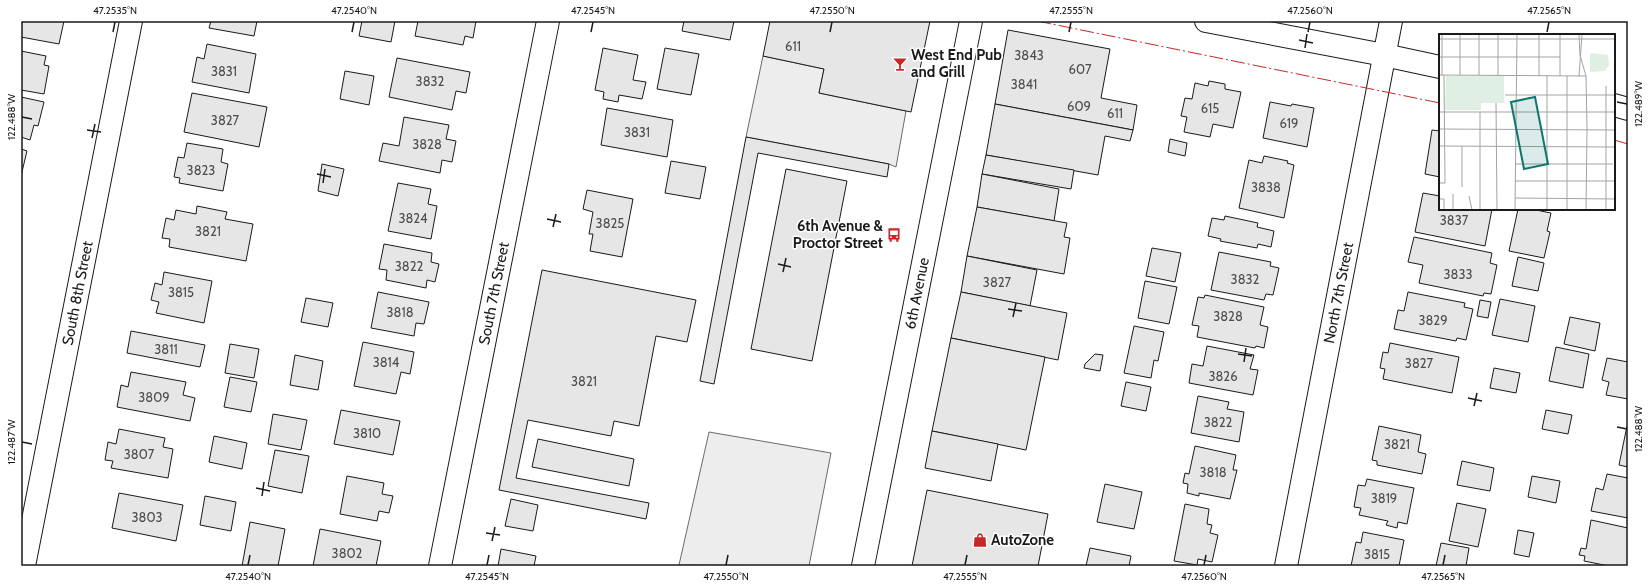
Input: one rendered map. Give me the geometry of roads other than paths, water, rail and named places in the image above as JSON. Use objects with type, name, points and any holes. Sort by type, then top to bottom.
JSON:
[{"type":"street","name":"South 8th Street","points":[[24,566],[131,21]]},
{"type":"street","name":"South 7th Street","points":[[440,566],[548,21]]},
{"type":"street","name":"6th Avenue","points":[[863,566],[971,21]]},
{"type":"street","points":[[1206,21],[1384,54],[1439,67]]},
{"type":"street","name":"North 7th Street","points":[[1286,566],[1391,21]]},
{"type":"street","points":[[1615,105],[1628,109]]},
{"type":"place","name":"West End Pub and Grill","points":[[900,64]]},
{"type":"place","name":"6th Avenue & Proctor Street","points":[[894,235]]},
{"type":"place","name":"AutoZone","points":[[980,540]]}]
